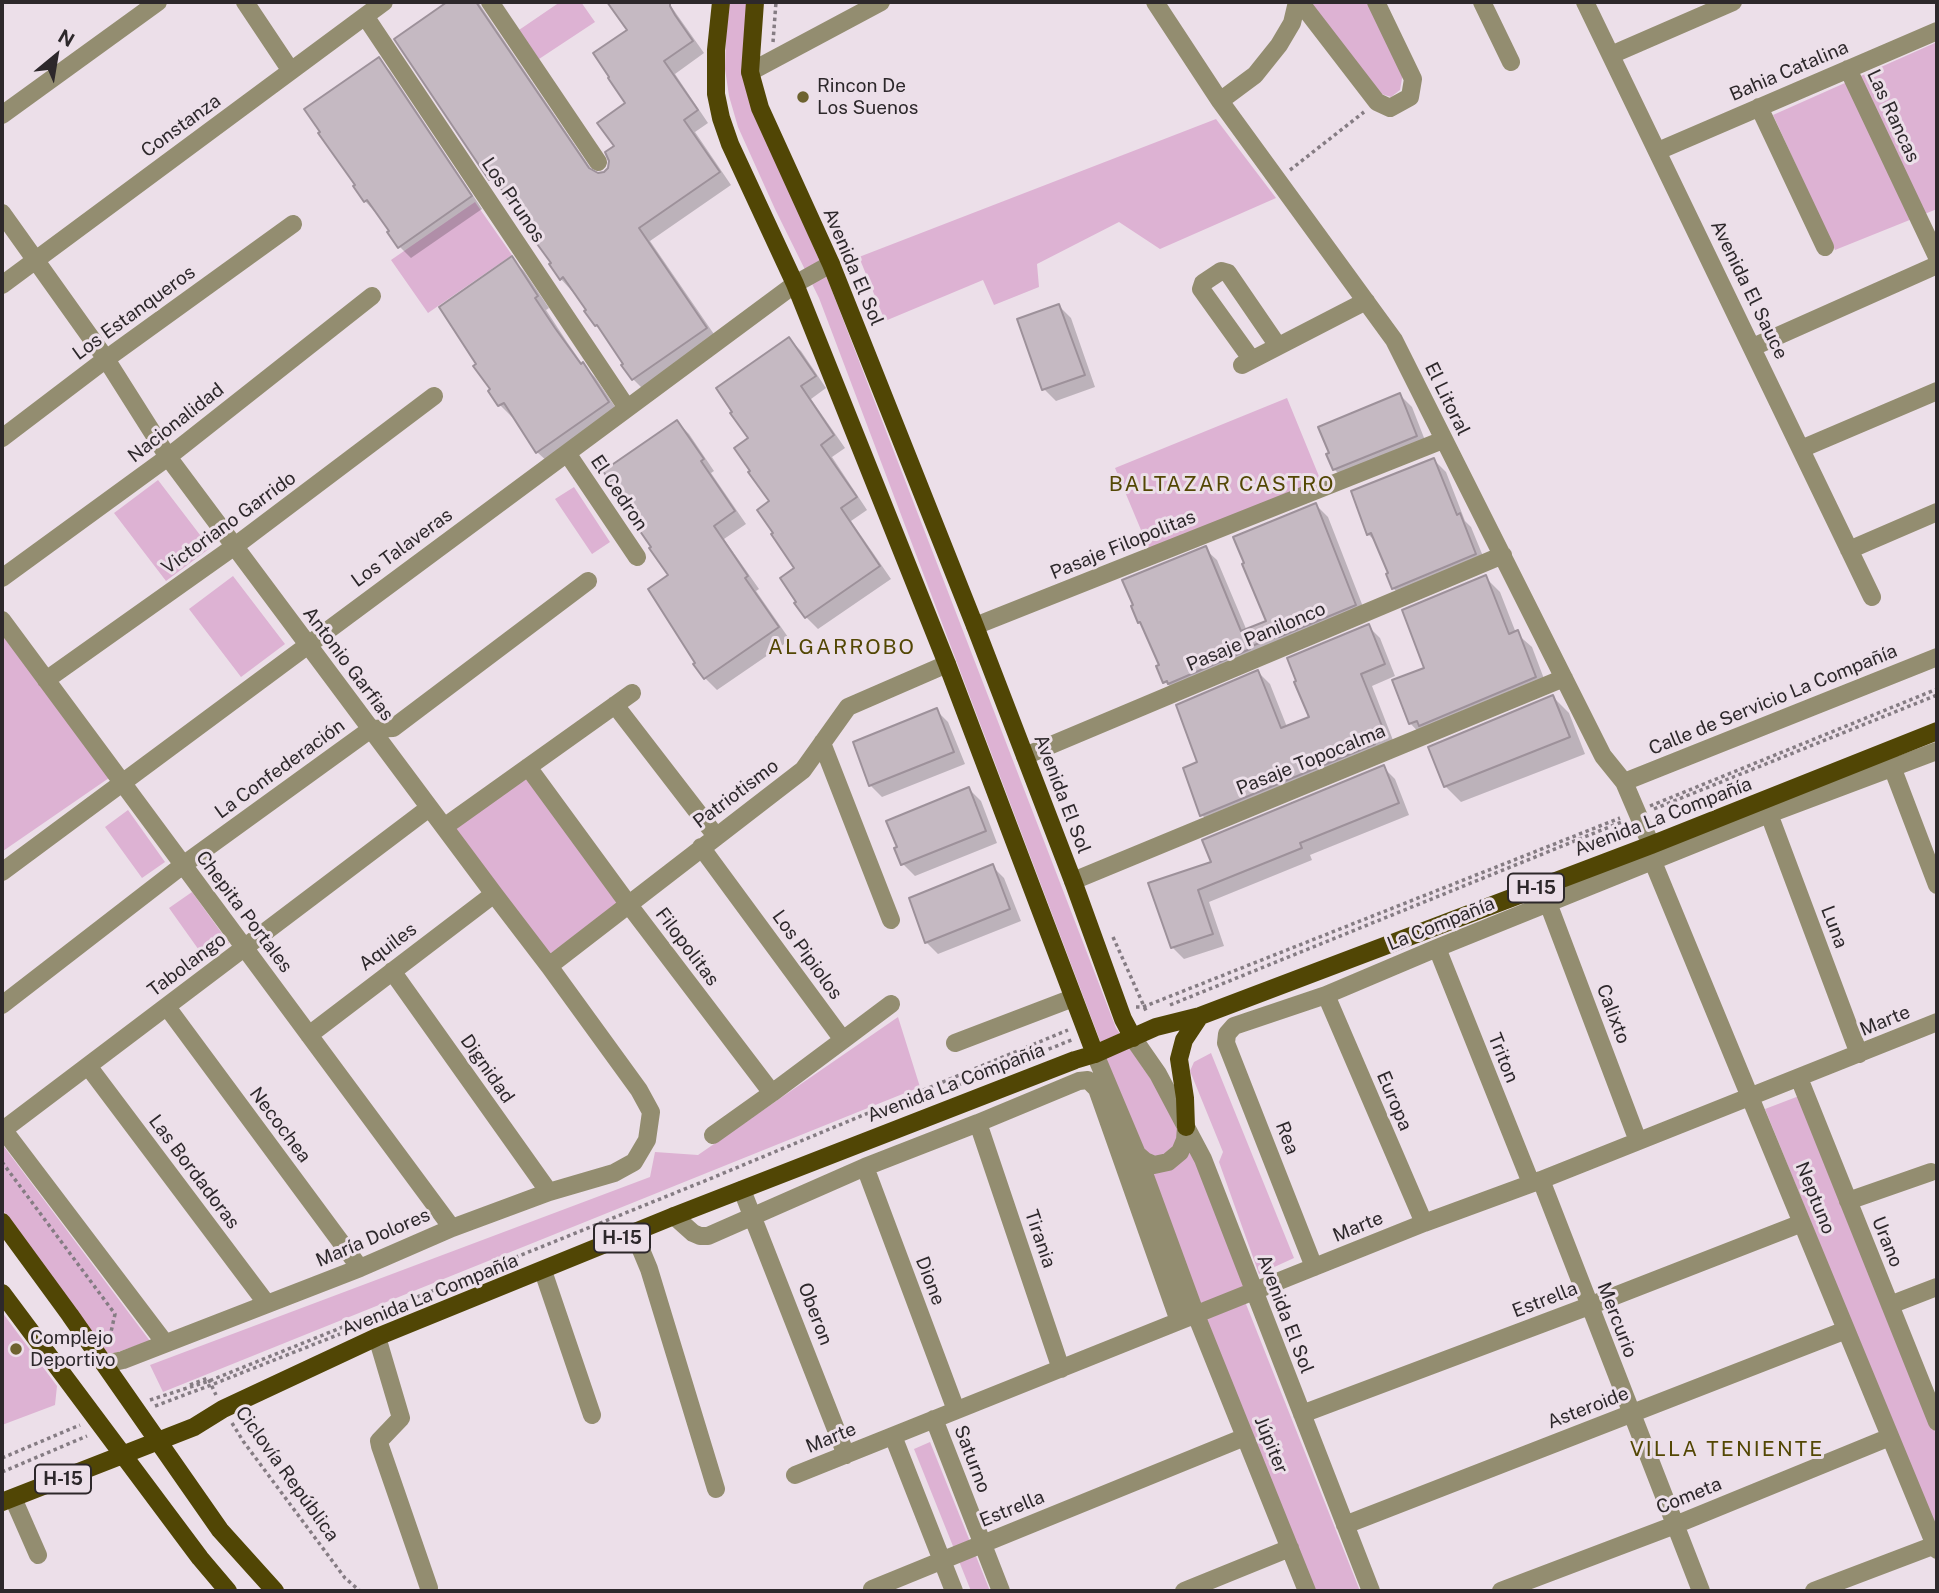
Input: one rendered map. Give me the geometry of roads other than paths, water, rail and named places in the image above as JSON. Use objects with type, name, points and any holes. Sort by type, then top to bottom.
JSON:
[{"type":"main road","points":[[721,2],[716,50],[716,94],[730,144],[795,284],[947,664],[1095,1054]]},
{"type":"main road","name":"Avenida El Sol","points":[[755,2],[750,72],[760,108],[831,264],[975,626],[1119,1009],[1133,1038]]},
{"type":"main road","name":"Avenida La Compañía","points":[[7,1500],[194,1427],[223,1409],[377,1337],[674,1216],[1095,1054],[1156,1027],[1200,1016],[1652,853],[1890,760],[1937,731]]},
{"type":"main road","points":[[1186,1127],[1179,1059],[1184,1040],[1200,1016]]},
{"type":"main road","points":[[2,1222],[220,1530],[275,1591]]},
{"type":"main road","points":[[2,1293],[200,1558],[228,1591]]},
{"type":"street","points":[[2,115],[158,2]]},
{"type":"street","points":[[245,2],[291,71]]},
{"type":"street","name":"Constanza","points":[[2,285],[384,2]]},
{"type":"street","points":[[490,2],[598,162]]},
{"type":"street","points":[[750,72],[881,2]]},
{"type":"street","name":"El Litoral","points":[[1155,2],[1220,100],[1395,340],[1603,755],[1624,782],[1652,853]]},
{"type":"street","points":[[1220,100],[1255,75],[1279,45],[1292,23],[1299,2]]},
{"type":"street","points":[[1299,2],[1377,102],[1390,108],[1410,97],[1413,79],[1376,2]]},
{"type":"street","points":[[1482,2],[1511,62]]},
{"type":"street","name":"Avenida El Sauce","points":[[1585,2],[1872,597]]},
{"type":"street","points":[[1611,55],[1733,2]]},
{"type":"street","name":"Los Prunos","points":[[365,16],[627,408]]},
{"type":"street","name":"Bahia Catalina","points":[[1658,151],[1937,31]]},
{"type":"street","name":"Las Rancas","points":[[1848,69],[1937,257]]},
{"type":"street","points":[[1759,107],[1825,247]]},
{"type":"street","name":"Antonio Garfias","points":[[2,213],[106,359],[168,457],[639,1090],[651,1112],[647,1140]]},
{"type":"street","name":"Los Estanqueros","points":[[2,438],[293,224]]},
{"type":"street","name":"Los Talaveras","points":[[3,869],[795,284],[831,264]]},
{"type":"street","points":[[1753,347],[1937,265]]},
{"type":"street","points":[[1278,346],[1228,273],[1221,271],[1203,283],[1201,289],[1247,362],[1366,301]]},
{"type":"street","name":"Nacionalidad","points":[[2,578],[168,457],[372,296]]},
{"type":"street","points":[[1801,449],[1937,391]]},
{"type":"street","name":"Victoriano Garrido","points":[[46,680],[235,546],[434,396]]},
{"type":"street","name":"Pasaje Filopolitas","points":[[975,626],[1443,440]]},
{"type":"street","name":"El Cedron","points":[[567,453],[637,557]]},
{"type":"street","points":[[1849,550],[1937,512]]},
{"type":"street","name":"Pasaje Panilonco","points":[[1025,757],[1503,555]]},
{"type":"street","name":"La Confederación","points":[[2,1005],[183,864],[371,729],[393,728],[588,581]]},
{"type":"street","name":"Chepita Portales","points":[[2,620],[452,1228]]},
{"type":"street","name":"Calle de Servicio La Compañía","points":[[1624,782],[1937,657]]},
{"type":"street","name":"Patriotismo","points":[[549,966],[803,770],[848,707],[947,664]]},
{"type":"street","name":"Pasaje Topocalma","points":[[1073,881],[1564,678]]},
{"type":"street","points":[[444,827],[632,693]]},
{"type":"street","points":[[615,705],[716,836]]},
{"type":"street","points":[[822,743],[891,920]]},
{"type":"street","name":"La Compañía","points":[[1234,1026],[1326,995],[1548,903],[1652,853],[1769,814],[1890,760],[1937,751]]},
{"type":"street","points":[[1890,760],[1937,885]]},
{"type":"street","name":"Filopolitas","points":[[528,767],[772,1093]]},
{"type":"street","name":"Tabolango","points":[[2,1129],[429,808]]},
{"type":"street","name":"Luna","points":[[1769,814],[1859,1054]]},
{"type":"street","name":"Los Pipiolos","points":[[701,847],[843,1040]]},
{"type":"street","name":"Neptuno","points":[[1652,853],[1936,1548]]},
{"type":"street","name":"Aquiles","points":[[309,1035],[494,894]]},
{"type":"street","name":"Calixto","points":[[1548,903],[1638,1141]]},
{"type":"street","name":"Triton","points":[[1437,948],[1536,1182]]},
{"type":"street","name":"Dignidad","points":[[392,971],[549,1192]]},
{"type":"street","name":"Europa","points":[[1326,995],[1424,1223]]},
{"type":"street","points":[[955,1043],[1073,998]]},
{"type":"street","points":[[713,1135],[891,1004]]},
{"type":"street","name":"Necochea","points":[[167,1007],[360,1268]]},
{"type":"street","name":"Marte","points":[[795,1475],[1424,1223],[1751,1098],[1937,1022]]},
{"type":"street","name":"Rea","points":[[1234,1026],[1227,1034],[1226,1043],[1314,1267]]},
{"type":"street","name":"Avenida El Sol","points":[[1133,1038],[1158,1074],[1203,1159],[1371,1591]]},
{"type":"street","points":[[1095,1054],[1137,1154],[1188,1318]]},
{"type":"street","name":"Las Bordadoras","points":[[88,1066],[267,1304]]},
{"type":"street","name":"Urano","points":[[1798,1078],[1936,1414]]},
{"type":"street","points":[[674,1216],[694,1233],[708,1236],[865,1167],[1079,1081],[1088,1080],[1097,1089],[1188,1318]]},
{"type":"street","name":"Tirania","points":[[978,1123],[1061,1368]]},
{"type":"street","points":[[1137,1154],[1154,1165],[1168,1162],[1180,1152],[1186,1127]]},
{"type":"street","points":[[2,1129],[165,1343]]},
{"type":"street","name":"María Dolores","points":[[105,1364],[123,1360],[360,1268],[452,1228],[549,1192],[614,1172],[634,1162],[647,1140]]},
{"type":"street","name":"Dione","points":[[865,1167],[956,1410]]},
{"type":"street","points":[[1848,1201],[1931,1172]]},
{"type":"street","name":"Mercurio","points":[[1536,1182],[1589,1306],[1701,1591]]},
{"type":"street","name":"Oberon","points":[[742,1190],[846,1454]]},
{"type":"street","name":"Estrella","points":[[1302,1413],[1802,1223]]},
{"type":"street","points":[[634,1233],[649,1269],[716,1489]]},
{"type":"street","points":[[543,1271],[592,1415]]},
{"type":"street","points":[[1890,1306],[1937,1287]]},
{"type":"street","name":"Júpiter","points":[[1188,1318],[1245,1437],[1307,1591]]},
{"type":"street","name":"Asteroide","points":[[1345,1525],[1846,1330]]},
{"type":"street","points":[[377,1337],[401,1418],[383,1435],[379,1441],[380,1446],[429,1588]]},
{"type":"street","name":"Saturno","points":[[934,1419],[1001,1591]]},
{"type":"street","points":[[893,1436],[954,1591]]},
{"type":"street","name":"Estrella","points":[[872,1589],[1245,1437]]},
{"type":"street","name":"Cometa","points":[[1501,1591],[1675,1525],[1891,1437]]},
{"type":"street","points":[[7,1500],[38,1555]]},
{"type":"street","points":[[1184,1591],[1290,1548]]},
{"type":"street","points":[[1814,1591],[1936,1548]]},
{"type":"place","name":"Rincon De Los Suenos","points":[[803,97]]},
{"type":"place","name":"Complejo Deportivo","points":[[16,1349]]},
{"type":"district","name":"BALTAZAR CASTRO","points":[[1222,485]]},
{"type":"district","name":"ALGARROBO","points":[[842,648]]},
{"type":"district","name":"VILLA TENIENTE","points":[[1727,1450]]}]
